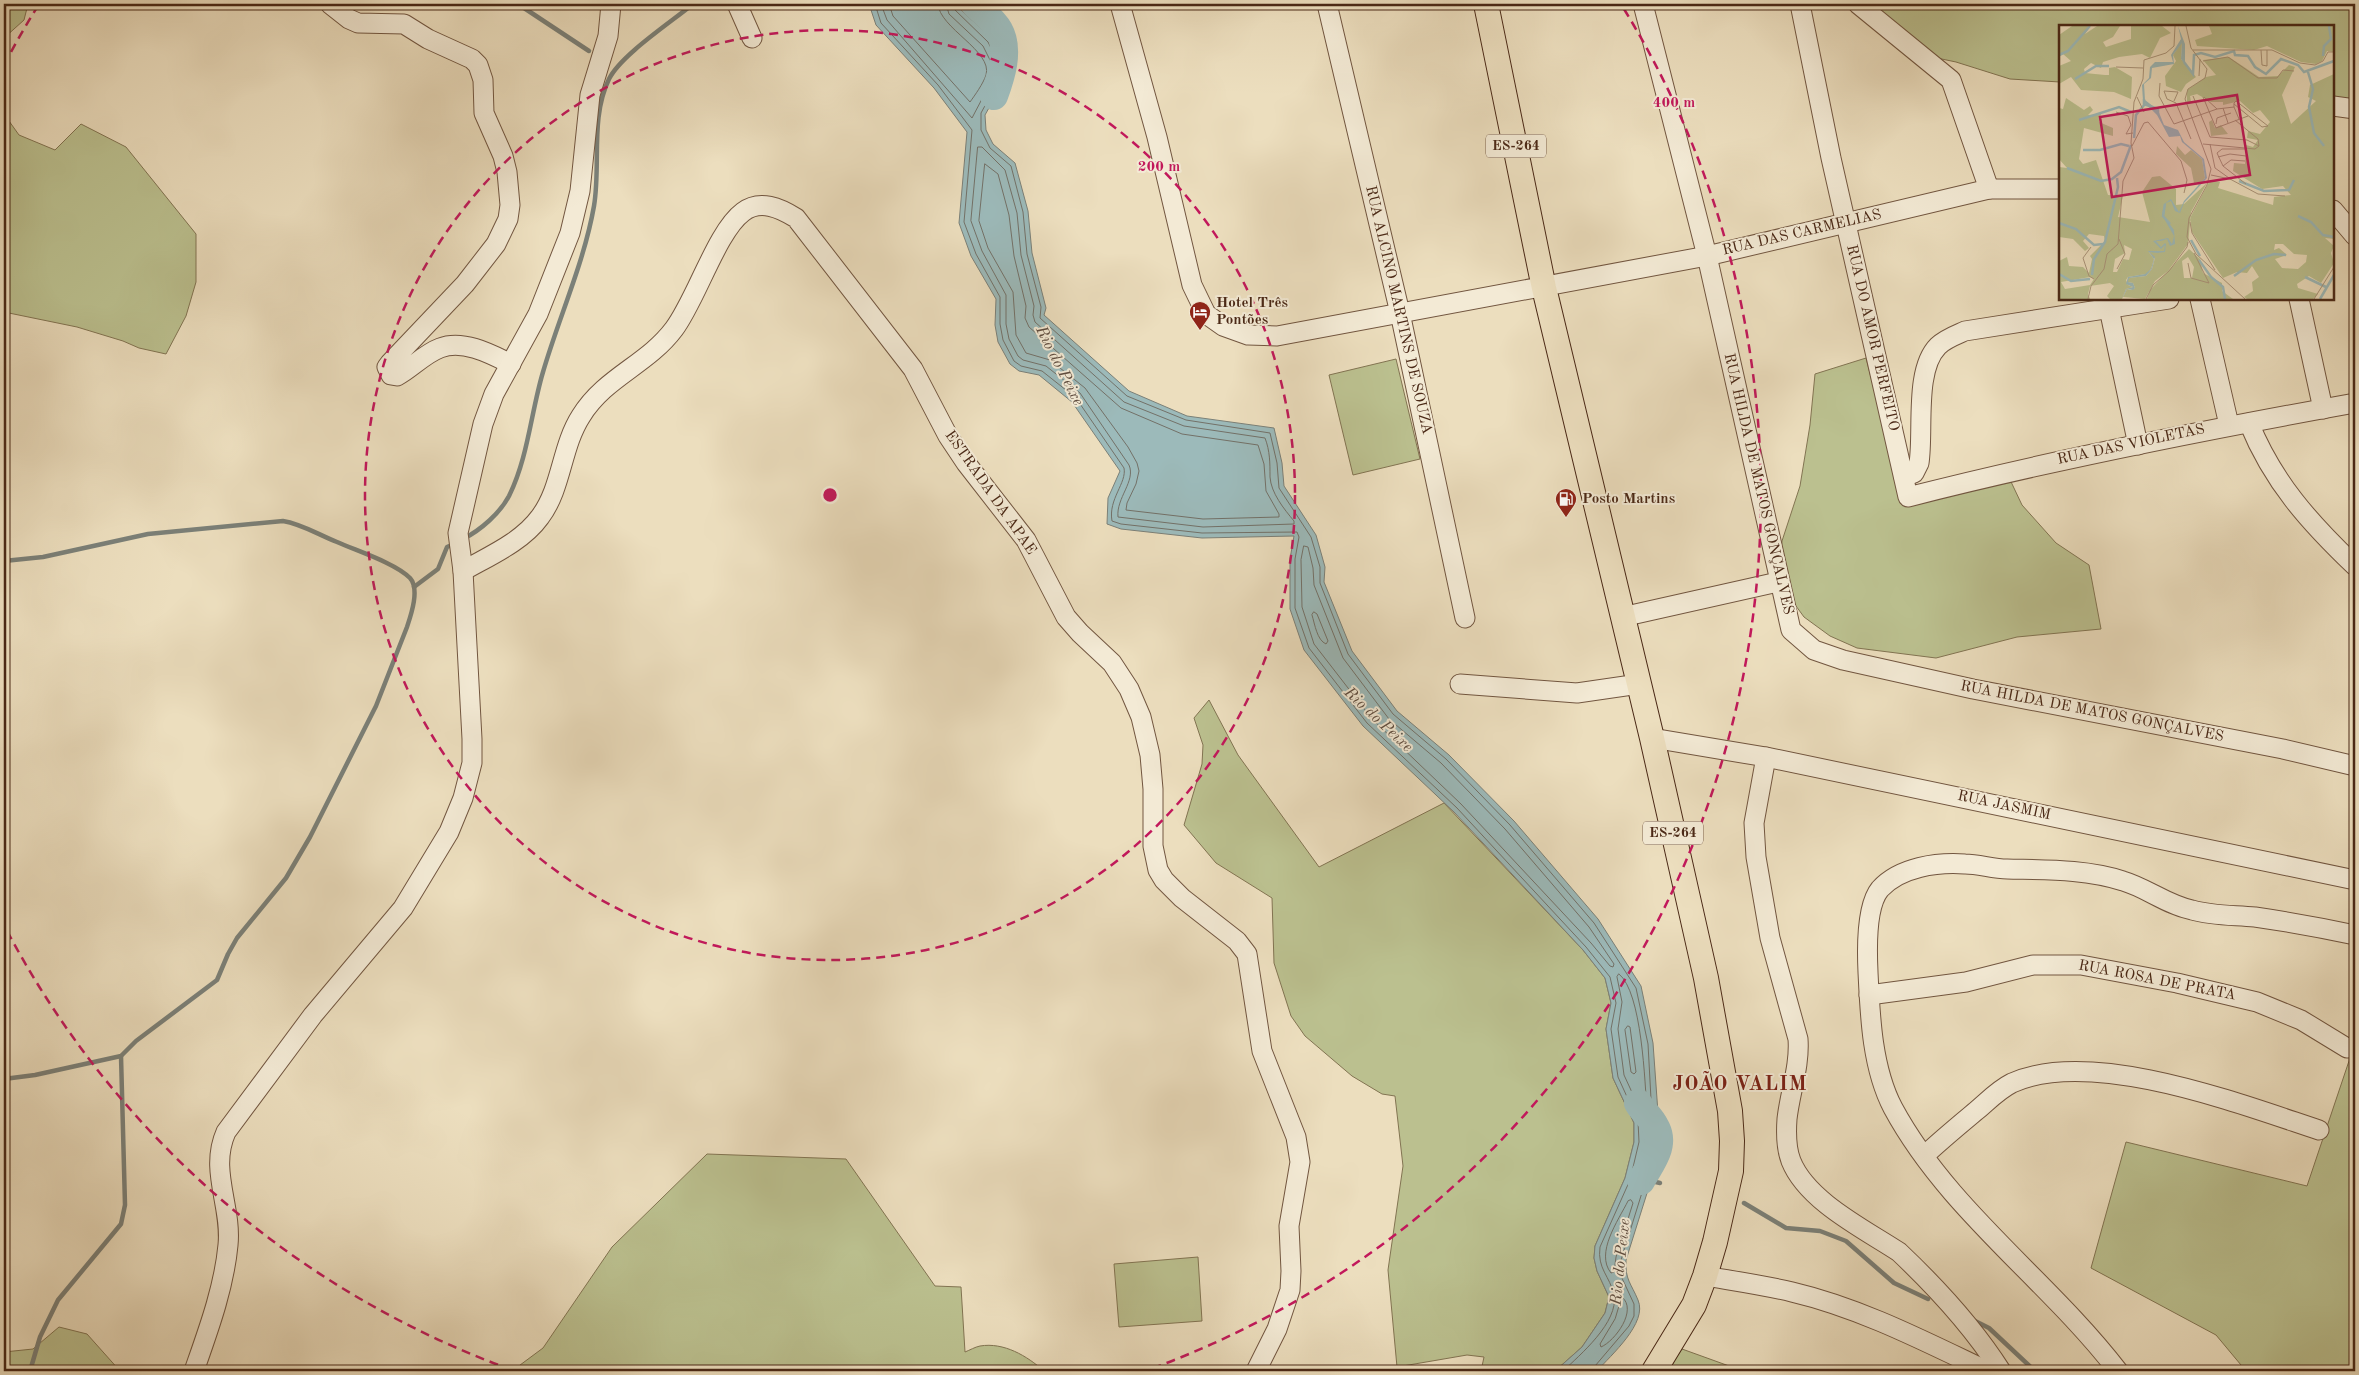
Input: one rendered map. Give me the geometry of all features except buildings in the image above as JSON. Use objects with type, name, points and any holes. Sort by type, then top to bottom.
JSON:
[{"type":"main road","name":"ES-264","points":[[1486,4],[1544,288],[1652,738],[1706,978],[1730,1111],[1731,1171],[1724,1209],[1705,1276],[1678,1333],[1654,1371]]},
{"type":"street","points":[[330,4],[349,19],[358,23],[404,24],[428,39],[472,59],[478,65],[483,80],[484,112],[503,156],[507,172],[510,205],[508,219],[496,244],[465,284],[394,359],[388,367],[388,372],[391,375],[397,376],[441,347],[456,345],[489,353],[512,364]]},
{"type":"street","points":[[194,1371],[224,1275],[228,1246],[228,1218],[219,1177],[221,1142],[226,1132],[314,1015],[403,908],[449,832],[463,798],[472,763],[462,562],[458,533],[483,424],[494,394],[538,314],[570,233],[580,191],[590,95],[608,36],[611,4]]},
{"type":"street","points":[[738,4],[752,38]]},
{"type":"street","name":"RUA DAS CARMELIAS","points":[[1120,4],[1157,137],[1192,285],[1206,314],[1223,326],[1248,335],[1277,336],[1544,288],[1707,256],[1988,189],[2059,189]]},
{"type":"street","name":"RUA ALCINO MARTINS DE SOUZA","points":[[1327,4],[1400,314],[1465,618]]},
{"type":"street","name":"RUA HILDA DE MATOS GONÇALVES","points":[[1643,4],[1707,256],[1778,582],[1791,630],[1814,650],[1843,660],[1973,689],[2283,749],[2355,766]]},
{"type":"street","name":"RUA DO AMOR PERFEITO","points":[[1800,4],[1846,223],[1908,497]]},
{"type":"street","points":[[1858,4],[1951,80],[1988,189]]},
{"type":"street","points":[[2334,106],[2355,109]]},
{"type":"street","name":"ESTRADA DA APAE","points":[[462,562],[514,541],[530,530],[541,517],[550,501],[570,436],[580,417],[594,397],[609,382],[646,358],[675,328],[734,221],[750,208],[761,205],[774,207],[796,218],[913,370],[948,436],[961,456],[1026,540],[1066,617],[1112,663],[1129,689],[1141,717],[1150,755],[1153,789],[1153,846],[1158,870],[1164,880],[1182,898],[1237,941],[1247,954],[1262,1051],[1296,1137],[1300,1162],[1289,1226],[1290,1290],[1277,1329],[1256,1371]]},
{"type":"street","points":[[2334,211],[2355,236]]},
{"type":"street","points":[[1904,477],[1914,473],[1920,463],[1925,376],[1928,362],[1938,345],[1965,332],[2108,304],[2157,300]]},
{"type":"street","points":[[2200,300],[2229,425]]},
{"type":"street","points":[[2299,300],[2323,409]]},
{"type":"street","points":[[2108,304],[2138,445]]},
{"type":"street","name":"RUA DAS VIOLETAS","points":[[1908,497],[2052,462],[2229,425],[2355,403]]},
{"type":"street","points":[[2249,423],[2261,452],[2276,479],[2295,503],[2355,566]]},
{"type":"street","points":[[1622,617],[1778,582]]},
{"type":"street","points":[[1460,684],[1577,694],[1639,684]]},
{"type":"street","name":"RUA JASMIM","points":[[1652,738],[1766,757],[2355,880]]},
{"type":"street","points":[[1766,757],[1754,823],[1756,857],[1770,938],[1798,1039],[1799,1052],[1788,1119],[1787,1148],[1791,1161],[1800,1177],[1819,1198],[1898,1252],[1910,1263],[1971,1328],[2001,1371]]},
{"type":"street","points":[[2118,1371],[2082,1327],[1972,1214],[1924,1156],[1893,1108],[1884,1088],[1875,1052],[1869,995],[1867,949],[1871,916],[1879,890],[1894,877],[1915,869],[1942,864],[1965,864],[2000,869],[2091,874],[2136,885],[2189,910],[2297,923],[2355,935]]},
{"type":"street","name":"RUA ROSA DE PRATA","points":[[1869,995],[1966,982],[2033,965],[2082,964],[2124,974],[2177,982],[2257,1002],[2295,1017],[2347,1048]]},
{"type":"street","points":[[1924,1156],[1995,1094],[2010,1084],[2040,1076],[2085,1071],[2113,1073],[2230,1101],[2319,1130]]},
{"type":"street","points":[[1705,1276],[1792,1292],[1839,1306],[1897,1329],[1987,1371]]},
{"type":"green space","points":[[4,4],[28,4],[24,20],[4,38]]},
{"type":"green space","points":[[1845,4],[2355,4],[2355,101],[2334,100],[2334,25],[2059,25],[2059,82],[2010,79],[1956,62],[1899,50]]},
{"type":"green space","points":[[4,114],[19,135],[55,150],[81,124],[126,147],[196,234],[196,282],[186,316],[166,354],[139,348],[77,327],[4,312]]},
{"type":"green space","points":[[1866,358],[1901,493],[2004,467],[2022,505],[2056,543],[2089,565],[2101,629],[2017,637],[1936,658],[1857,648],[1830,636],[1804,617],[1788,595],[1780,561],[1782,541],[1800,486],[1810,425],[1815,374]]},
{"type":"green space","points":[[1396,359],[1420,459],[1353,475],[1329,375]]},
{"type":"green space","points":[[1209,700],[1238,755],[1319,867],[1444,803],[1583,950],[1605,978],[1611,1003],[1606,1029],[1613,1078],[1634,1123],[1634,1142],[1625,1178],[1595,1246],[1594,1258],[1597,1271],[1609,1297],[1605,1313],[1582,1347],[1555,1371],[1481,1371],[1484,1357],[1467,1355],[1397,1367],[1388,1270],[1403,1166],[1395,1096],[1382,1094],[1352,1076],[1305,1036],[1291,1016],[1274,963],[1272,898],[1216,863],[1184,825],[1202,764],[1203,745],[1194,718]]},
{"type":"green space","points":[[2355,1012],[2355,1371],[2246,1371],[2216,1335],[2091,1268],[2126,1142],[2307,1186],[2349,1061]]},
{"type":"green space","points":[[707,1154],[846,1159],[935,1286],[961,1287],[965,1352],[980,1346],[998,1346],[1023,1355],[1044,1371],[512,1371],[543,1348],[612,1247]]},
{"type":"green space","points":[[1198,1257],[1202,1321],[1119,1327],[1114,1264]]},
{"type":"green space","points":[[59,1327],[87,1334],[120,1371],[4,1371],[4,1352],[33,1349]]},
{"type":"green space","points":[[1682,1349],[1743,1371],[1667,1371]]},
{"type":"water","points":[[869,4],[955,4],[992,39],[1005,65],[1004,81],[985,115],[986,130],[993,144],[1015,163],[1028,211],[1032,253],[1046,308],[1044,315],[1129,391],[1187,416],[1274,428],[1282,463],[1284,486],[1316,535],[1325,567],[1324,582],[1352,651],[1397,711],[1449,755],[1514,821],[1598,919],[1641,986],[1653,1043],[1659,1155],[1626,1260],[1628,1277],[1640,1309],[1638,1319],[1619,1348],[1597,1371],[1555,1371],[1582,1347],[1605,1313],[1609,1297],[1597,1271],[1594,1258],[1595,1246],[1625,1178],[1634,1142],[1634,1123],[1613,1078],[1606,1029],[1611,1003],[1605,978],[1583,950],[1454,812],[1363,726],[1304,650],[1290,609],[1290,559],[1294,536],[1202,538],[1121,529],[1107,524],[1108,498],[1120,471],[1072,402],[1039,375],[1019,371],[1010,364],[998,342],[995,325],[996,299],[971,256],[959,223],[967,132],[934,88],[876,25]]},
{"type":"waterway","points":[[518,4],[589,51]]},
{"type":"waterway","points":[[463,539],[483,526],[501,509],[509,496],[521,466],[549,351],[578,269],[590,227],[596,190],[600,110],[603,94],[609,79],[615,70],[635,50],[693,4]]},
{"type":"waterway","name":"Rio do Peixe","points":[[975,4],[999,30],[1004,46],[1003,63],[994,96]]},
{"type":"waterway","points":[[4,561],[43,557],[148,534],[283,521],[304,527],[395,567],[410,578],[414,589],[412,609],[407,627],[376,706],[310,837],[286,878],[237,938],[217,980],[136,1041],[121,1056],[35,1075],[4,1079]]},
{"type":"waterway","points":[[414,587],[438,569],[447,547],[454,544]]},
{"type":"waterway","points":[[30,1371],[40,1337],[58,1300],[121,1224],[125,1205],[121,1056]]},
{"type":"waterway","name":"Rio do Peixe","points":[[1638,1103],[1653,1123],[1658,1133],[1659,1141],[1656,1155],[1641,1181]]},
{"type":"waterway","points":[[1647,1180],[1660,1183]]},
{"type":"waterway","points":[[1744,1203],[1786,1228],[1820,1231],[1846,1241],[1894,1283],[1928,1299]]},
{"type":"waterway","points":[[1975,1321],[1989,1328],[2035,1371]]},
{"type":"place","name":"Hotel Três Pontões","points":[[1200,331]]},
{"type":"place","name":"Posto Martins","points":[[1566,518]]},
{"type":"district","name":"JOÃO VALIM","points":[[1740,1085]]}]
